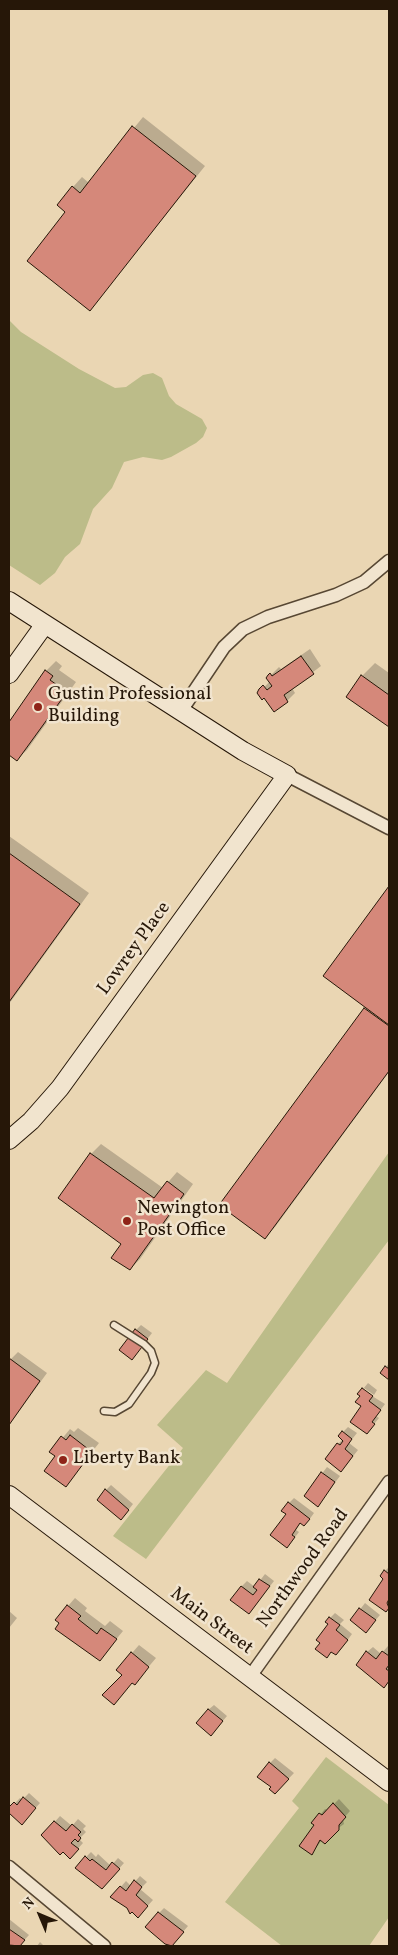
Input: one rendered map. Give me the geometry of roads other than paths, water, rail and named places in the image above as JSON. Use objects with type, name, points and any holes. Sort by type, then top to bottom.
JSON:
[{"type":"street","points":[[180,710],[224,647],[243,629],[268,617],[336,595],[357,585],[389,561]]},
{"type":"street","points":[[9,601],[243,751],[389,828]]},
{"type":"street","points":[[9,674],[45,624]]},
{"type":"street","name":"Lowrey Place","points":[[9,1140],[31,1122],[60,1088],[287,775]]},
{"type":"street","name":"Northwood Road","points":[[249,1678],[389,1482]]},
{"type":"street","name":"Main Street","points":[[9,1494],[249,1678],[389,1782]]},
{"type":"street","points":[[9,1866],[104,1946]]},
{"type":"lane","points":[[104,1411],[115,1412],[129,1404],[152,1373],[155,1363],[151,1351],[144,1344],[114,1325]]},
{"type":"place","name":"Gustin Professional Building","points":[[38,707]]},
{"type":"place","name":"Newington Post Office","points":[[127,1221]]},
{"type":"place","name":"Liberty Bank","points":[[63,1460]]}]
